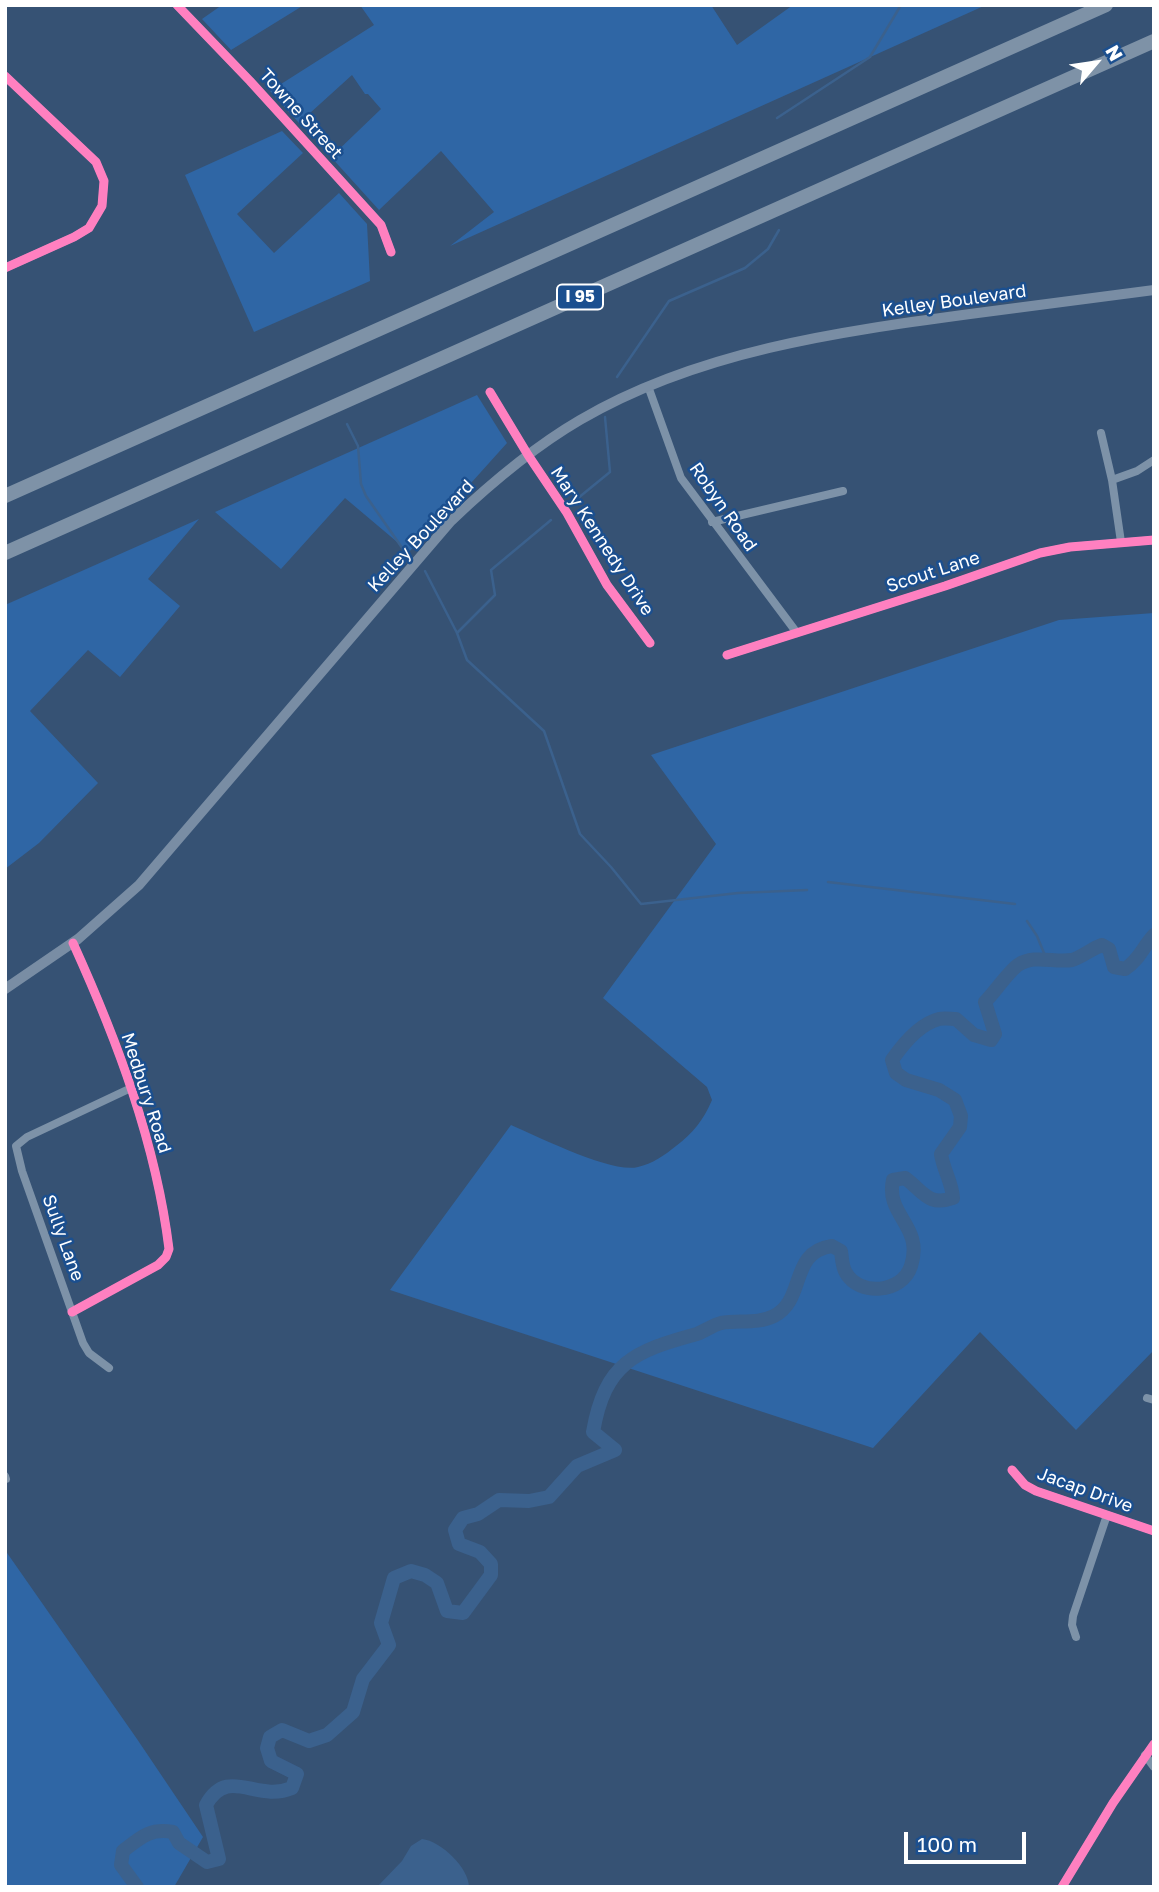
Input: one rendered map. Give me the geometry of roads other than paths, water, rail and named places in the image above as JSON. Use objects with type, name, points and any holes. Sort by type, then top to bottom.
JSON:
[{"type":"highway","points":[[5,496],[1106,5]]},
{"type":"highway","name":"I 95","points":[[5,553],[1154,41]]},
{"type":"main road","name":"Kelley Boulevard","points":[[5,989],[73,943],[139,885],[451,521],[483,490],[579,420],[648,386],[739,356],[817,337],[912,321],[1154,290]]},
{"type":"street","name":"Towne Street","points":[[177,5],[381,225],[391,252]]},
{"type":"street","points":[[5,76],[96,162],[104,181],[102,206],[89,228],[5,268]]},
{"type":"street","name":"Robyn Road","points":[[648,386],[681,478],[797,633]]},
{"type":"street","points":[[490,392],[528,455]]},
{"type":"street","points":[[1101,433],[1112,480],[1121,542]]},
{"type":"street","name":"Mary Kennedy Drive","points":[[528,455],[567,513],[607,585],[650,643]]},
{"type":"street","points":[[1112,480],[1137,471],[1154,460]]},
{"type":"street","points":[[712,522],[844,491]]},
{"type":"street","name":"Scout Lane","points":[[727,655],[1040,552],[1154,540]]},
{"type":"street","name":"Medbury Road","points":[[72,1312],[158,1265],[166,1257],[169,1246],[151,1154],[131,1088],[73,943]]},
{"type":"street","name":"Sully Lane","points":[[109,1368],[89,1353],[72,1312],[16,1148],[27,1137],[131,1088]]},
{"type":"street","name":"Jacap Drive","points":[[1012,1470],[1030,1489],[1154,1531]]},
{"type":"street","points":[[1076,1637],[1072,1625],[1073,1616],[1107,1515]]},
{"type":"street","points":[[1062,1887],[1113,1803],[1154,1744]]},
{"type":"street","points":[[1145,1755],[1154,1767]]},
{"type":"waterway","points":[[777,118],[870,57],[901,5]]},
{"type":"waterway","points":[[617,377],[669,301],[745,268],[768,249],[779,230]]},
{"type":"waterway","points":[[572,503],[610,472],[605,417]]},
{"type":"waterway","points":[[347,424],[358,446],[361,484],[366,496],[405,552]]},
{"type":"waterway","points":[[551,520],[491,570],[495,595],[457,633],[467,660],[544,731],[580,834],[641,904],[738,893],[807,890]]},
{"type":"waterway","points":[[425,571],[457,633]]},
{"type":"waterway","points":[[828,882],[1015,904]]},
{"type":"waterway","points":[[1027,921],[1046,958]]},
{"type":"waterway","points":[[137,1887],[121,1865],[123,1851],[141,1838],[158,1831],[173,1832],[179,1843],[207,1862],[219,1859],[206,1805],[215,1793],[233,1786],[266,1791],[292,1788],[297,1774],[271,1761],[267,1748],[270,1737],[282,1730],[309,1741],[327,1735],[353,1712],[363,1679],[389,1645],[381,1623],[394,1578],[411,1571],[425,1575],[437,1583],[447,1611],[463,1613],[491,1575],[491,1564],[480,1552],[459,1544],[455,1530],[463,1518],[478,1514],[499,1500],[529,1501],[549,1497],[577,1466],[615,1450],[593,1432],[605,1390],[626,1364],[656,1347],[718,1324],[762,1320],[774,1316],[784,1309],[791,1299],[803,1267],[809,1257],[818,1250],[832,1246],[841,1251],[846,1273],[860,1286],[880,1289],[890,1287],[906,1275],[914,1252],[913,1240],[894,1203],[893,1180],[905,1178],[932,1199],[953,1198],[941,1154],[960,1127],[961,1116],[955,1100],[939,1090],[906,1080],[896,1073],[892,1060],[912,1035],[932,1022],[956,1019],[974,1035],[991,1040],[995,1034],[985,1002],[1018,965],[1037,959],[1072,960],[1102,945],[1109,949],[1114,967],[1125,969],[1138,957],[1154,935]]}]
